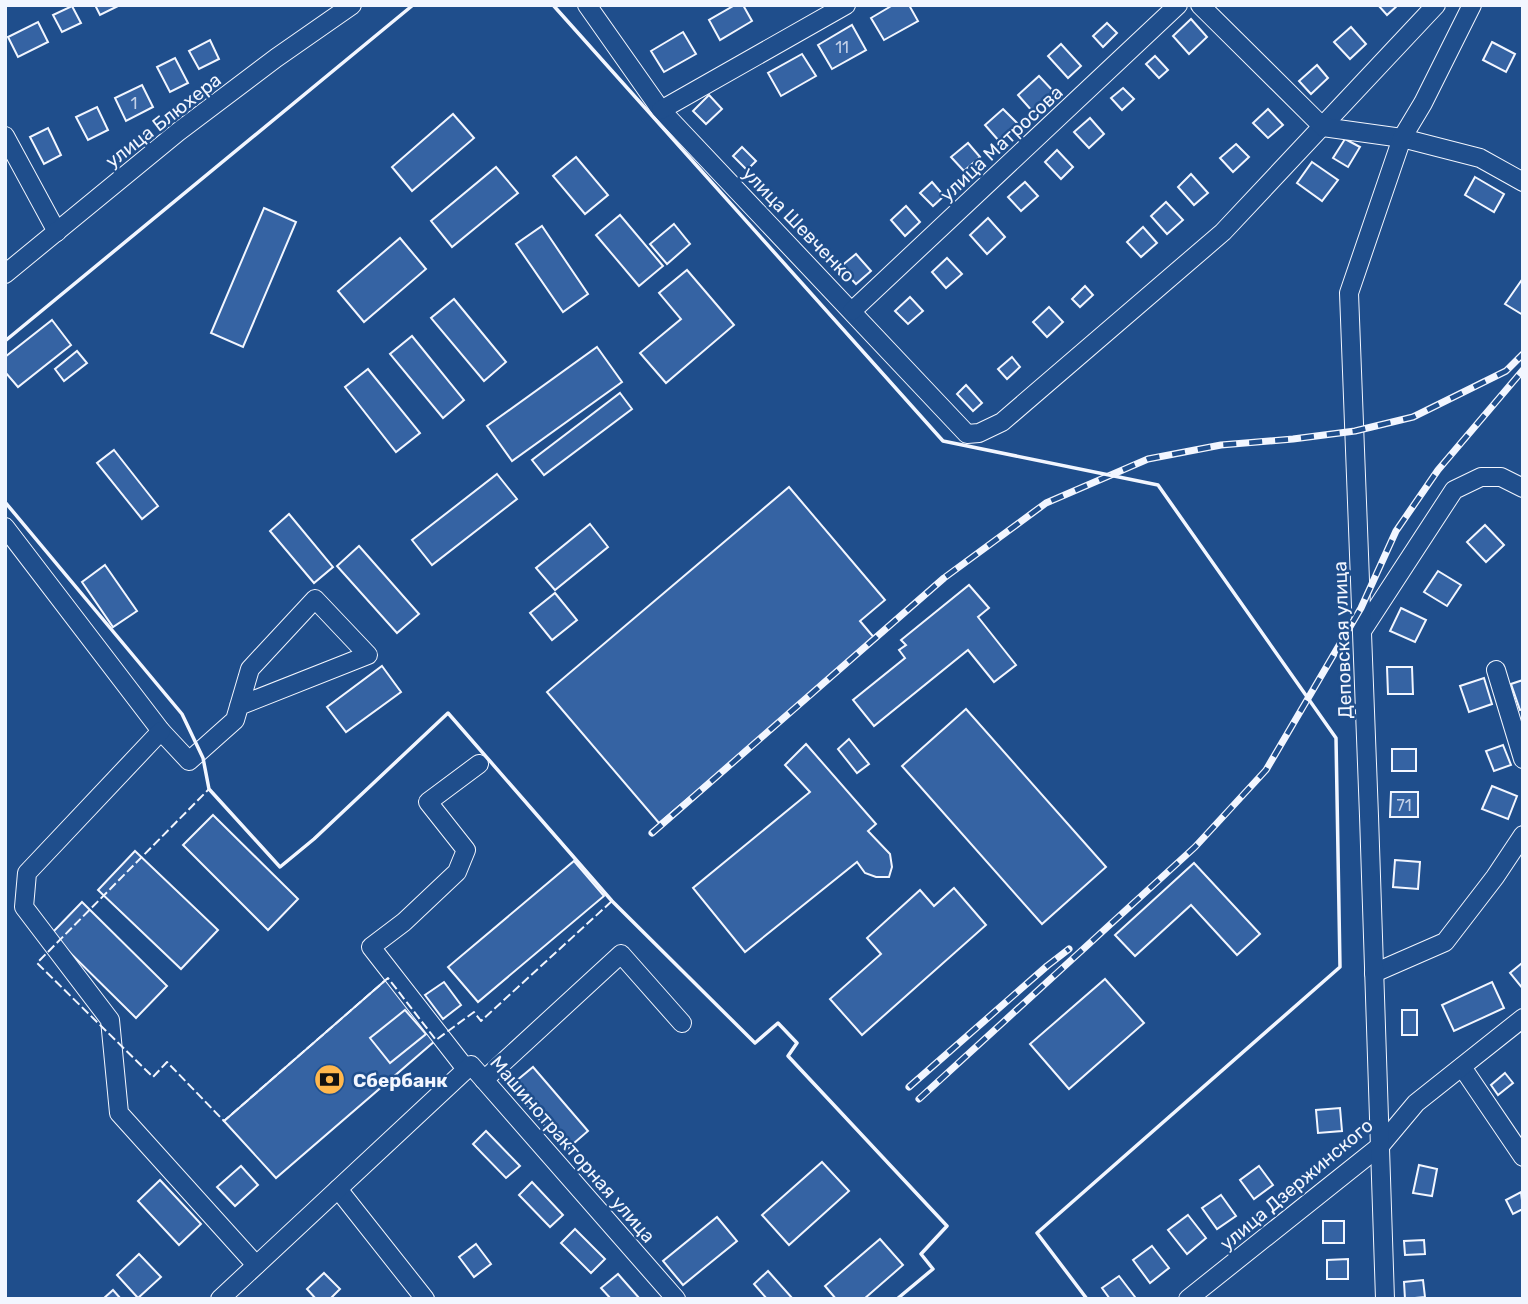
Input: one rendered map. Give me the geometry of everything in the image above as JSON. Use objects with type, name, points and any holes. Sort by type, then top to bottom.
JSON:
[{"type":"street","name":"улица Блюхера","points":[[5,274],[178,132],[352,5]]},
{"type":"street","name":"улица Шевченко","points":[[587,5],[662,110],[967,434],[979,433],[1002,422],[1223,232],[1323,127]]},
{"type":"street","points":[[662,110],[846,5]]},
{"type":"street","name":"улица Матросова","points":[[852,311],[1178,5]]},
{"type":"street","points":[[1200,5],[1323,127],[1402,138],[1480,158],[1523,183]]},
{"type":"street","points":[[1323,127],[1436,5]]},
{"type":"street","name":"Деповская улица","points":[[1385,1299],[1349,293],[1402,138],[1423,103],[1472,5]]},
{"type":"street","points":[[5,135],[57,232]]},
{"type":"street","points":[[1362,631],[1454,490],[1481,477],[1501,477],[1523,488]]},
{"type":"street","points":[[5,527],[161,731],[189,761],[236,720],[239,706],[250,669],[315,599],[368,655],[239,706]]},
{"type":"street","points":[[1496,670],[1523,759]]},
{"type":"street","points":[[161,731],[27,873],[24,907],[110,1020],[120,1113],[256,1265]]},
{"type":"street","points":[[466,1069],[371,947],[404,922],[457,872],[466,850],[428,802],[479,764]]},
{"type":"street","points":[[1374,973],[1445,942],[1495,877],[1523,835]]},
{"type":"street","points":[[484,1080],[621,954],[682,1023]]},
{"type":"street","name":"улица Дзержинского","points":[[1188,1299],[1380,1146],[1416,1103],[1523,1018]]},
{"type":"street","name":"Машинотракторная улица","points":[[220,1299],[471,1065],[676,1299]]},
{"type":"street","points":[[1462,1067],[1523,1157]]},
{"type":"street","points":[[338,1189],[425,1299]]},
{"type":"building","points":[[95,5],[120,5],[100,15]]},
{"type":"building","points":[[735,5],[743,5],[752,21],[720,40],[709,20]]},
{"type":"building","points":[[893,5],[909,5],[918,21],[884,40],[871,18]]},
{"type":"building","points":[[1378,5],[1398,5],[1387,15]]},
{"type":"building","points":[[72,6],[81,23],[62,32],[53,15]]},
{"type":"building","points":[[1191,19],[1207,37],[1189,54],[1173,36]]},
{"type":"building","points":[[38,22],[48,42],[18,57],[8,37]]},
{"type":"building","points":[[1107,23],[1117,33],[1103,47],[1093,36]]},
{"type":"building","points":[[852,25],[866,50],[832,69],[818,45]]},
{"type":"building","points":[[1351,27],[1366,44],[1350,59],[1334,42]]},
{"type":"building","points":[[683,32],[696,54],[664,72],[651,51]]},
{"type":"building","points":[[210,40],[219,59],[199,69],[189,51]]},
{"type":"building","points":[[1492,42],[1515,54],[1506,72],[1483,60]]},
{"type":"building","points":[[1061,44],[1081,66],[1068,78],[1048,56]]},
{"type":"building","points":[[802,54],[816,76],[781,96],[768,73]]},
{"type":"building","points":[[1155,56],[1168,70],[1159,78],[1146,64]]},
{"type":"building","points":[[175,58],[188,83],[170,92],[157,67]]},
{"type":"building","points":[[1317,65],[1328,78],[1311,94],[1299,81]]},
{"type":"building","points":[[1039,76],[1054,92],[1033,112],[1018,95]]},
{"type":"building","points":[[142,85],[153,107],[126,121],[115,98]]},
{"type":"building","points":[[1123,88],[1134,99],[1122,110],[1111,98]]},
{"type":"building","points":[[709,95],[722,109],[706,124],[693,111]]},
{"type":"building","points":[[97,107],[108,130],[88,140],[76,117]]},
{"type":"building","points":[[1003,109],[1018,124],[999,141],[985,125]]},
{"type":"building","points":[[1268,109],[1283,125],[1268,138],[1253,123]]},
{"type":"building","points":[[453,114],[474,138],[412,191],[392,167]]},
{"type":"building","points":[[1090,118],[1104,134],[1089,148],[1074,132]]},
{"type":"building","points":[[48,128],[61,155],[44,164],[30,137]]},
{"type":"building","points":[[1345,139],[1360,147],[1348,167],[1333,158]]},
{"type":"building","points":[[968,143],[980,157],[964,171],[951,157]]},
{"type":"building","points":[[1236,144],[1249,157],[1233,172],[1220,158]]},
{"type":"building","points":[[742,147],[756,161],[747,170],[733,156]]},
{"type":"building","points":[[1057,150],[1073,167],[1061,179],[1045,162]]},
{"type":"building","points":[[576,157],[608,195],[585,214],[553,176]]},
{"type":"building","points":[[1312,162],[1338,180],[1322,201],[1297,183]]},
{"type":"building","points":[[496,167],[518,193],[452,247],[431,221]]},
{"type":"building","points":[[1191,174],[1208,193],[1194,205],[1178,187]]},
{"type":"building","points":[[1475,177],[1504,194],[1494,212],[1465,195]]},
{"type":"building","points":[[932,182],[944,196],[933,206],[920,193]]},
{"type":"building","points":[[1025,182],[1038,196],[1021,211],[1008,197]]},
{"type":"building","points":[[1166,202],[1183,220],[1167,234],[1151,216]]},
{"type":"building","points":[[906,206],[920,222],[905,236],[891,220]]},
{"type":"building","points":[[264,208],[296,222],[243,347],[211,333]]},
{"type":"building","points":[[620,215],[663,266],[639,286],[596,235]]},
{"type":"building","points":[[988,218],[1005,237],[987,254],[970,235]]},
{"type":"building","points":[[674,224],[690,244],[667,264],[650,244]]},
{"type":"building","points":[[542,226],[588,294],[563,312],[516,244]]},
{"type":"building","points":[[1143,227],[1157,243],[1141,257],[1127,242]]},
{"type":"building","points":[[400,238],[426,269],[364,322],[338,291]]},
{"type":"building","points":[[856,254],[871,271],[856,284],[840,267]]},
{"type":"building","points":[[947,258],[962,274],[946,288],[932,272]]},
{"type":"building","points":[[687,270],[734,325],[666,383],[640,353],[681,319],[659,293]]},
{"type":"building","points":[[1521,281],[1523,283],[1523,315],[1505,304]]},
{"type":"building","points":[[1085,286],[1093,295],[1080,307],[1072,299]]},
{"type":"building","points":[[910,297],[923,311],[908,324],[895,311]]},
{"type":"building","points":[[454,299],[506,362],[484,381],[431,318]]},
{"type":"building","points":[[1049,307],[1063,322],[1047,337],[1033,322]]},
{"type":"building","points":[[52,320],[71,345],[18,387],[5,372],[5,357]]},
{"type":"building","points":[[412,336],[464,400],[443,418],[390,354]]},
{"type":"building","points":[[597,347],[622,382],[512,461],[487,426]]},
{"type":"building","points":[[77,351],[87,363],[64,381],[55,369]]},
{"type":"building","points":[[1012,357],[1020,367],[1007,379],[998,369]]},
{"type":"building","points":[[368,369],[420,433],[396,452],[345,387]]},
{"type":"building","points":[[966,385],[982,403],[973,411],[957,394]]},
{"type":"building","points":[[620,393],[632,409],[544,475],[532,460]]},
{"type":"building","points":[[114,450],[158,506],[142,519],[97,463]]},
{"type":"building","points":[[497,474],[517,499],[432,565],[412,540]]},
{"type":"building","points":[[789,487],[885,600],[860,621],[876,640],[659,823],[547,692]]},
{"type":"building","points":[[289,514],[333,567],[314,583],[270,531]]},
{"type":"building","points":[[590,524],[608,547],[555,590],[536,568]]},
{"type":"building","points":[[1485,525],[1504,545],[1486,562],[1467,542]]},
{"type":"building","points":[[359,546],[419,614],[397,633],[337,566]]},
{"type":"building","points":[[105,565],[137,611],[113,627],[82,582]]},
{"type":"building","points":[[1438,571],[1461,585],[1447,606],[1424,592]]},
{"type":"building","points":[[969,585],[989,608],[978,617],[1016,665],[994,682],[968,650],[874,726],[853,700],[905,658],[899,650],[906,645],[901,640]]},
{"type":"building","points":[[555,593],[577,620],[552,640],[530,613]]},
{"type":"building","points":[[1401,608],[1426,620],[1415,642],[1390,631]]},
{"type":"building","points":[[382,666],[401,692],[346,732],[327,707]]},
{"type":"building","points":[[1387,667],[1412,667],[1413,694],[1388,694]]},
{"type":"building","points":[[1484,678],[1492,704],[1469,712],[1460,686]]},
{"type":"building","points":[[1523,680],[1523,709],[1520,710],[1511,684]]},
{"type":"building","points":[[966,709],[1106,867],[1042,924],[902,766]]},
{"type":"building","points":[[849,739],[869,764],[857,773],[838,749]]},
{"type":"building","points":[[806,744],[876,824],[868,831],[890,854],[892,867],[889,877],[876,877],[865,873],[857,862],[745,952],[693,888],[810,792],[785,765]]},
{"type":"building","points":[[1503,745],[1511,765],[1494,771],[1486,751]]},
{"type":"building","points":[[1392,749],[1416,749],[1416,771],[1392,771]]},
{"type":"building","points":[[1492,786],[1517,796],[1508,819],[1482,809]]},
{"type":"building","points":[[1391,792],[1418,792],[1418,817],[1390,817]]},
{"type":"building","points":[[213,815],[298,899],[268,930],[183,845]]},
{"type":"building","points":[[135,851],[218,930],[181,969],[98,890]]},
{"type":"building","points":[[1395,860],[1420,862],[1418,889],[1393,887]]},
{"type":"building","points":[[574,861],[604,896],[478,1002],[448,967]]},
{"type":"building","points":[[1194,863],[1260,934],[1237,955],[1191,905],[1135,956],[1115,935]]},
{"type":"building","points":[[954,888],[986,925],[862,1035],[830,999],[881,954],[867,938],[920,890],[934,906]]},
{"type":"building","points":[[82,902],[167,986],[136,1018],[51,934]]},
{"type":"building","points":[[1523,964],[1523,989],[1510,973]]},
{"type":"building","name":"Сбербанк","points":[[388,978],[436,1040],[276,1178],[224,1121]]},
{"type":"building","points":[[1105,979],[1144,1023],[1069,1089],[1030,1044]]},
{"type":"building","points":[[444,982],[461,1005],[443,1019],[425,995]]},
{"type":"building","points":[[1492,982],[1504,1008],[1454,1031],[1442,1005]]},
{"type":"building","points":[[405,1010],[426,1034],[390,1063],[370,1038]]},
{"type":"building","points":[[1402,1010],[1417,1010],[1417,1035],[1402,1035]]},
{"type":"building","points":[[533,1067],[588,1131],[566,1150],[510,1086]]},
{"type":"building","points":[[1505,1073],[1513,1083],[1498,1095],[1491,1085]]},
{"type":"building","points":[[1340,1108],[1342,1131],[1318,1133],[1316,1110]]},
{"type":"building","points":[[486,1131],[520,1166],[506,1178],[473,1144]]},
{"type":"building","points":[[822,1162],[849,1191],[789,1245],[762,1215]]},
{"type":"building","points":[[1419,1165],[1437,1169],[1432,1196],[1413,1193]]},
{"type":"building","points":[[241,1166],[258,1185],[235,1206],[217,1187]]},
{"type":"building","points":[[1259,1166],[1273,1185],[1254,1199],[1240,1180]]},
{"type":"building","points":[[160,1180],[201,1224],[179,1245],[138,1201]]},
{"type":"building","points":[[532,1182],[563,1215],[550,1227],[519,1195]]},
{"type":"building","points":[[1521,1192],[1523,1209],[1513,1214],[1506,1200]]},
{"type":"building","points":[[1221,1195],[1236,1216],[1217,1229],[1202,1208]]},
{"type":"building","points":[[1188,1215],[1206,1238],[1187,1254],[1168,1230]]},
{"type":"building","points":[[717,1217],[737,1241],[683,1285],[663,1261]]},
{"type":"building","points":[[1323,1221],[1344,1221],[1344,1243],[1323,1243]]},
{"type":"building","points":[[575,1229],[605,1259],[591,1273],[561,1243]]},
{"type":"building","points":[[880,1239],[903,1265],[864,1299],[836,1299],[825,1286]]},
{"type":"building","points":[[1424,1240],[1425,1254],[1405,1255],[1404,1241]]},
{"type":"building","points":[[476,1244],[491,1264],[474,1277],[459,1257]]},
{"type":"building","points":[[1152,1246],[1169,1268],[1150,1283],[1133,1260]]},
{"type":"building","points":[[139,1254],[161,1277],[138,1298],[117,1275]]},
{"type":"building","points":[[1348,1259],[1348,1279],[1327,1279],[1327,1260]]},
{"type":"building","points":[[768,1271],[793,1299],[767,1299],[754,1284]]},
{"type":"building","points":[[324,1273],[340,1289],[330,1299],[316,1299],[307,1289]]},
{"type":"building","points":[[618,1274],[640,1299],[611,1299],[601,1288]]},
{"type":"building","points":[[1119,1276],[1135,1297],[1132,1299],[1110,1299],[1102,1288]]},
{"type":"building","points":[[1423,1280],[1425,1297],[1405,1299],[1404,1282]]},
{"type":"building","points":[[113,1290],[121,1299],[103,1299]]},
{"type":"railway","points":[[652,833],[944,578],[1046,503],[1148,459],[1221,445],[1355,431],[1413,417],[1506,371],[1523,354]]},
{"type":"railway","points":[[919,1099],[1195,847],[1266,770],[1361,608],[1396,531],[1438,470],[1523,370]]},
{"type":"railway","points":[[909,1087],[1069,949]]},
{"type":"fence","points":[[448,713],[612,901],[481,1021],[474,1012],[436,1040],[388,978],[224,1121],[167,1062],[153,1077],[37,963],[209,789],[280,867],[314,839],[448,713]]},
{"type":"wall","points":[[5,341],[413,5]]},
{"type":"wall","points":[[553,5],[943,441],[1158,485],[1336,738],[1340,967],[1037,1233],[1087,1299]]},
{"type":"wall","points":[[5,502],[182,714],[203,758],[209,789],[280,867],[314,839],[448,713],[612,901],[755,1043],[778,1023],[797,1043],[788,1056],[947,1226],[921,1254],[933,1269],[897,1299]]},
{"type":"place","name":"Сбербанк","points":[[330,1080]]}]
